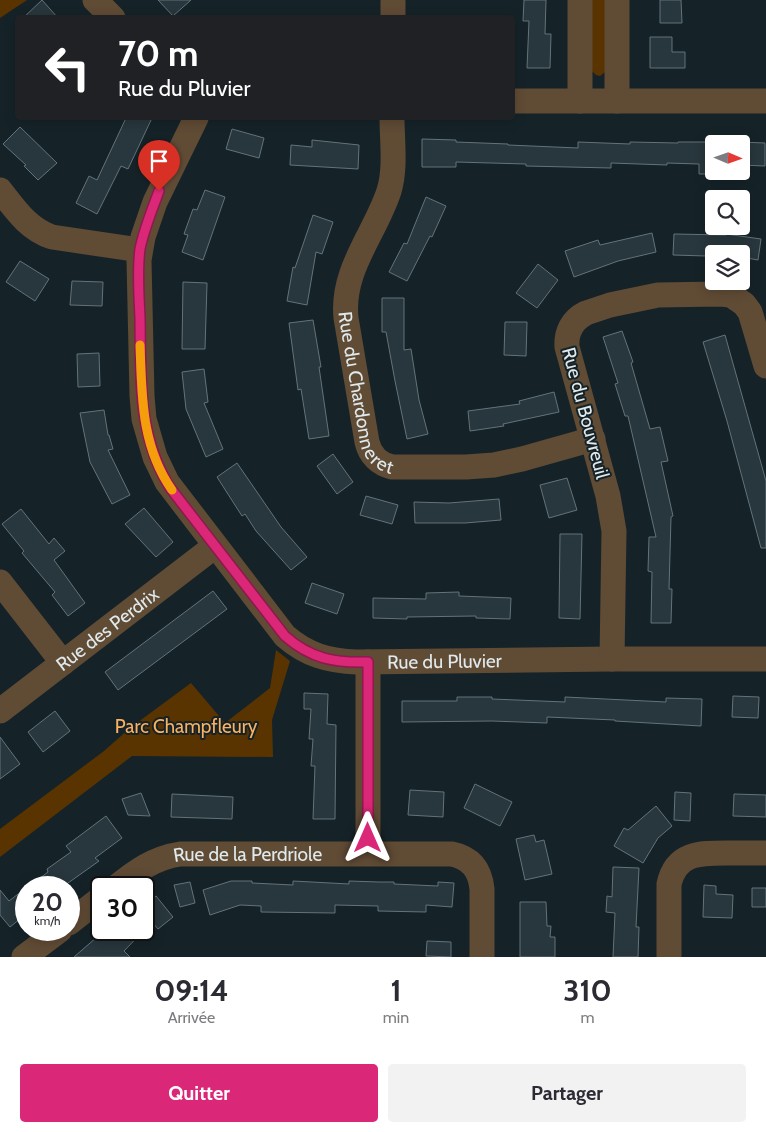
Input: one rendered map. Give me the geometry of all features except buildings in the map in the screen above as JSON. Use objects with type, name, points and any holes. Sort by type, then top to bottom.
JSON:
[{"type":"street","points":[[95,0],[110,15]]},
{"type":"street","points":[[393,0],[393,15]]},
{"type":"street","points":[[580,0],[580,101]]},
{"type":"street","points":[[617,0],[617,101]]},
{"type":"street","points":[[515,101],[766,101]]},
{"type":"street","name":"Rue du Pluvier","points":[[195,120],[157,196],[140,250],[142,396],[145,427],[155,458],[167,482],[280,630],[306,652],[343,662],[766,659]]},
{"type":"street","name":"Rue du Chardonneret","points":[[392,120],[390,185],[349,278],[345,302],[367,442],[371,452],[382,463],[392,467],[480,466],[522,459],[593,439]]},
{"type":"street","points":[[0,190],[27,224],[45,235],[140,250]]},
{"type":"street","name":"Rue du Bouvreuil","points":[[612,659],[613,520],[567,347],[567,337],[571,327],[577,319],[586,313],[619,303],[658,295],[720,294],[730,296],[740,300],[750,312],[766,366]]},
{"type":"street","name":"Rue des Perdrix","points":[[0,711],[215,546]]},
{"type":"street","points":[[0,582],[62,663]]},
{"type":"street","points":[[368,662],[368,854]]},
{"type":"street","points":[[669,957],[669,884],[672,873],[679,864],[688,857],[699,854],[766,853]]},
{"type":"street","name":"Rue de la Perdriole","points":[[132,876],[148,864],[164,857],[180,854],[452,854],[463,857],[472,864],[478,873],[482,889],[482,957]]},
{"type":"street","points":[[80,914],[90,907]]},
{"type":"street","points":[[24,957],[45,941]]},
{"type":"green space","points":[[0,0],[27,0],[0,18]]},
{"type":"green space","points":[[591,0],[606,0],[605,72],[600,76],[591,70]]},
{"type":"green space","name":"Parc Champfleury","points":[[276,650],[290,661],[272,720],[273,757],[132,756],[0,857],[0,829],[191,683],[225,723],[270,688]]},
{"type":"slow traffic","points":[[140,345],[145,427],[155,458],[172,490]]},
{"type":"route","points":[[159,191],[143,237],[139,260],[142,396],[145,427],[155,458],[171,489],[285,636],[306,652],[315,656],[333,660],[368,662],[368,838]]}]
